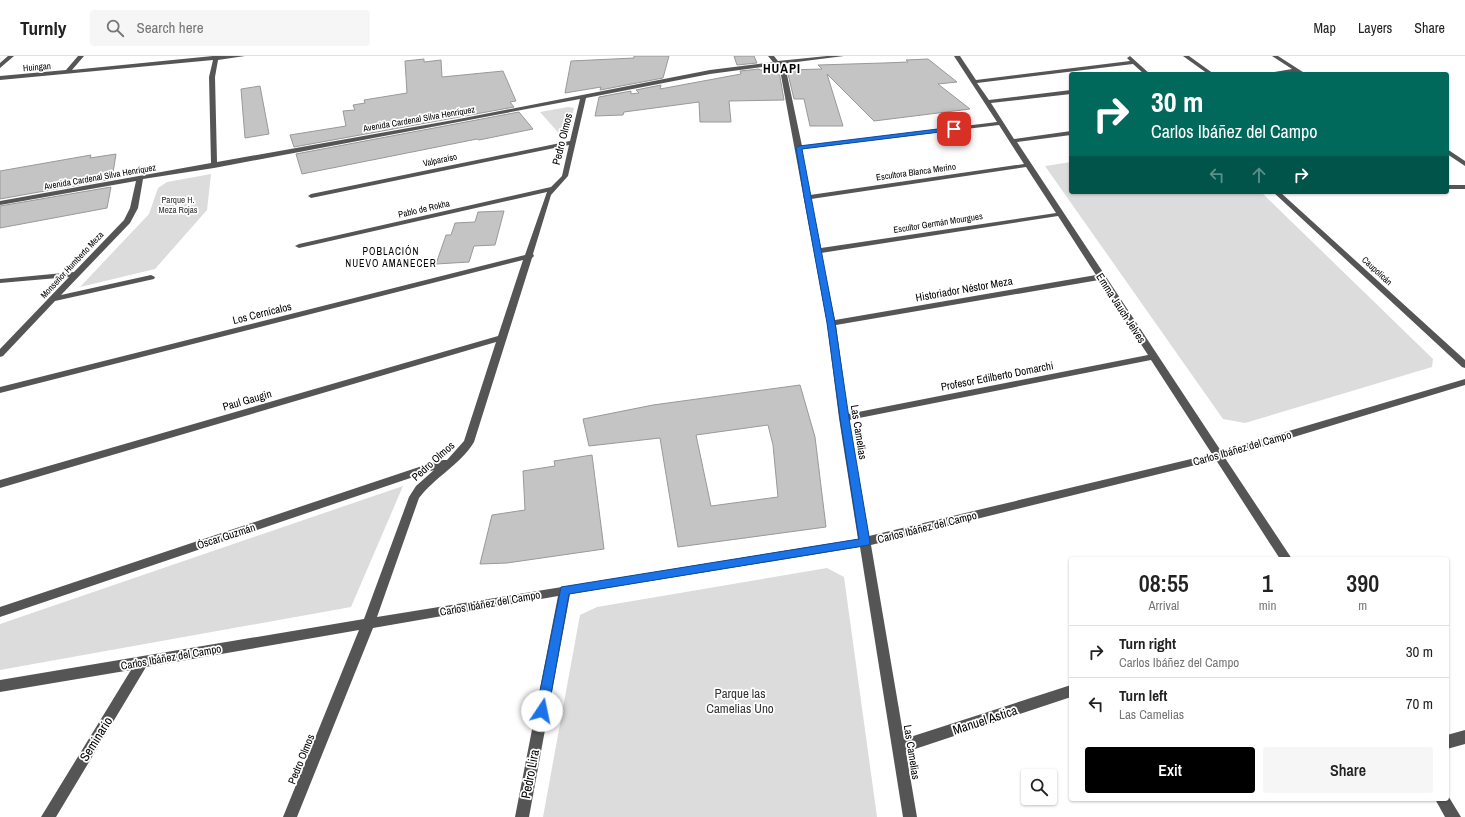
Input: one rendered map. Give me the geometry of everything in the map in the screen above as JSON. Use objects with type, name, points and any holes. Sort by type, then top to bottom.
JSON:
[{"type":"street","points":[[0,66],[11,56]]},
{"type":"street","points":[[68,72],[81,56]]},
{"type":"street","points":[[145,65],[151,56]]},
{"type":"street","name":"Huingan","points":[[0,78],[215,57],[242,56]]},
{"type":"street","name":"Avenida Cardenal Silva Henríquez","points":[[0,203],[214,166],[584,98],[774,59],[841,56]]},
{"type":"street","name":"Emma Jauch Jelves","points":[[957,56],[1285,557]]},
{"type":"street","points":[[1128,56],[1145,72]]},
{"type":"street","points":[[1186,56],[1208,72]]},
{"type":"street","points":[[1275,56],[1300,72]]},
{"type":"street","points":[[214,166],[212,77],[215,57]]},
{"type":"street","name":"Las Camelias","points":[[774,59],[783,70],[831,323],[844,418],[910,817]]},
{"type":"street","points":[[974,82],[1134,62]]},
{"type":"street","points":[[1282,72],[1297,70]]},
{"type":"street","points":[[987,102],[1069,92]]},
{"type":"street","name":"Pedro Olmos","points":[[290,817],[368,624],[414,497],[420,487],[428,479],[452,461],[465,449],[469,442],[530,256],[548,195],[565,176],[584,98]]},
{"type":"street","points":[[799,148],[1000,123]]},
{"type":"street","points":[[1012,141],[1069,133]]},
{"type":"street","name":"Valparaíso","points":[[311,196],[574,142]]},
{"type":"street","points":[[1449,152],[1465,164]]},
{"type":"street","name":"Escultora Blanca Merino","points":[[807,197],[1028,165]]},
{"type":"street","name":"Monseñor Humberto Meza","points":[[0,354],[132,214],[140,179]]},
{"type":"street","points":[[1449,187],[1465,187]]},
{"type":"street","name":"Pablo de Rokha","points":[[299,246],[552,189]]},
{"type":"street","name":"Caupolicán","points":[[1278,194],[1465,365]]},
{"type":"street","name":"Escultor Germán Mourgues","points":[[818,251],[1060,214]]},
{"type":"street","name":"Los Cernícalos","points":[[0,390],[530,256]]},
{"type":"street","points":[[0,281],[77,274]]},
{"type":"street","points":[[54,298],[151,277]]},
{"type":"street","name":"Historiador Néstor Meza","points":[[831,323],[1101,277]]},
{"type":"street","name":"Paul Gaugin","points":[[0,484],[502,338]]},
{"type":"street","name":"Profesor Edilberto Domarchi","points":[[844,418],[1153,357]]},
{"type":"street","name":"Carlos Ibáñez del Campo","points":[[0,686],[565,590],[865,542],[1218,456],[1465,382]]},
{"type":"street","name":"Óscar Guzmán","points":[[0,612],[452,461]]},
{"type":"street","name":"Pedro Lira","points":[[522,817],[565,590]]},
{"type":"street","name":"Seminario","points":[[48,817],[143,662]]},
{"type":"street","name":"Manuel Astica","points":[[899,748],[1069,692]]},
{"type":"street","points":[[1449,741],[1465,737]]},
{"type":"street","points":[[1443,801],[1454,817]]},
{"type":"green space","points":[[568,107],[574,108],[567,137],[563,138],[540,112]]},
{"type":"green space","points":[[1069,162],[1069,194],[1263,194],[1433,359],[1432,367],[1245,423],[1223,419],[1045,166]]},
{"type":"green space","name":"Parque H. Meza Rojas","points":[[211,174],[207,210],[155,269],[80,287],[149,214],[158,188],[167,182]]},
{"type":"green space","points":[[403,486],[351,607],[0,670],[0,624]]},
{"type":"green space","name":"Parque las Camelias Uno","points":[[827,568],[844,577],[877,817],[543,817],[580,615],[597,607]]},
{"type":"building","points":[[634,56],[669,56],[663,78],[600,90],[601,87],[565,93],[571,61],[634,58]]},
{"type":"building","points":[[734,56],[754,56],[757,63],[737,65]]},
{"type":"building","points":[[424,59],[424,62],[441,60],[442,77],[503,71],[516,101],[510,102],[514,107],[294,147],[290,135],[346,126],[343,111],[355,110],[353,105],[365,103],[364,100],[407,93],[405,61]]},
{"type":"building","points":[[928,59],[957,82],[938,84],[970,109],[874,121],[827,74],[843,126],[810,126],[804,99],[794,99],[787,70],[822,69],[818,65],[908,62],[906,60]]},
{"type":"building","points":[[759,69],[779,71],[784,100],[729,101],[731,122],[700,122],[699,102],[624,112],[623,115],[595,116],[599,97],[631,91],[631,94],[639,93],[636,90],[661,85],[660,89],[741,74],[740,71]]},
{"type":"building","points":[[260,86],[269,134],[245,138],[241,89]]},
{"type":"building","points":[[519,112],[533,129],[302,174],[296,154]]},
{"type":"building","points":[[116,154],[112,179],[0,199],[0,171],[91,155],[90,158]]},
{"type":"building","points":[[111,187],[107,208],[0,228],[0,206]]},
{"type":"building","points":[[504,211],[495,245],[474,246],[469,262],[436,264],[446,235],[451,235],[455,223],[475,222],[478,212]]},
{"type":"building","points":[[800,385],[815,437],[826,527],[678,547],[660,438],[589,446],[583,419],[653,405]],"holes":[[[768,425],[773,445],[778,497],[711,506],[696,435]]]},
{"type":"building","points":[[592,455],[604,549],[507,563],[480,564],[492,515],[525,510],[523,471],[555,466],[554,461]]},
{"type":"district","name":"HUAPI","points":[[782,68]]},
{"type":"district","name":"POBLACIÓN NUEVO AMANECER","points":[[391,256]]},
{"type":"route","points":[[542,711],[565,590],[865,542],[844,418],[831,323],[799,148],[954,129]]}]
